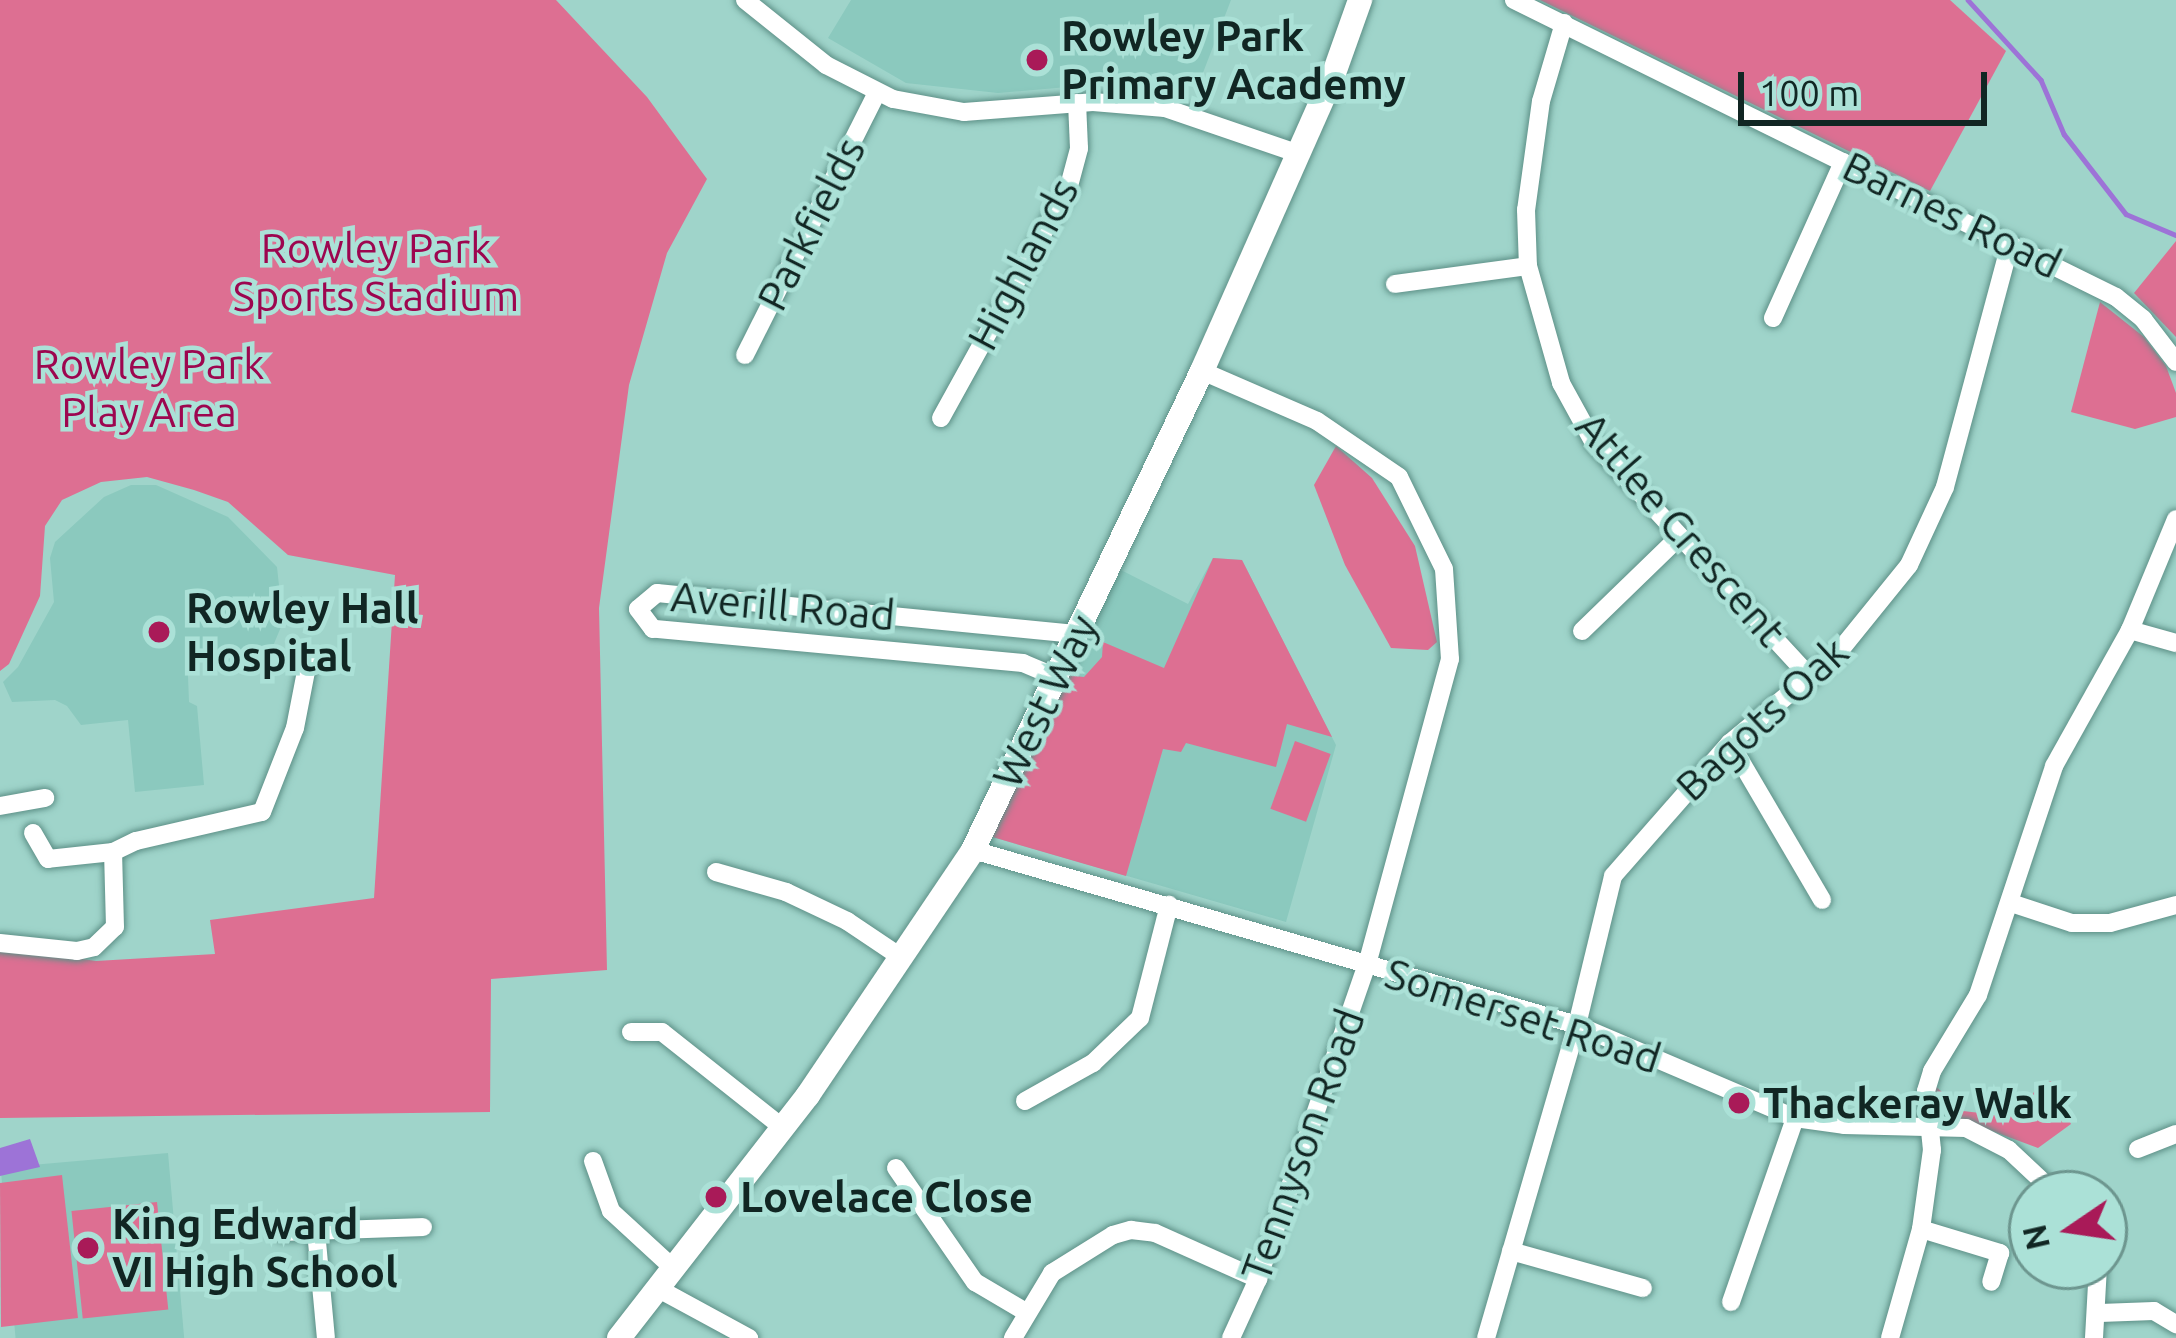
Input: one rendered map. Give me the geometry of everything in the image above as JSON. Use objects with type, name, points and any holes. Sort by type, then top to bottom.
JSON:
[{"type":"street","points":[[745,0],[826,65],[877,92],[964,112],[1077,103],[1184,112],[1299,154]]},
{"type":"street","name":"West Way","points":[[619,1338],[782,1126],[973,850],[1202,371],[1299,154],[1360,0]]},
{"type":"street","name":"Barnes Road","points":[[1514,0],[2116,297],[2144,319],[2176,362]]},
{"type":"street","name":"Attlee Crescent","points":[[1564,23],[1541,101],[1526,210],[1528,266],[1561,383],[1594,442],[1811,678]]},
{"type":"street","name":"Parkfields","points":[[745,355],[877,92]]},
{"type":"street","name":"Highlands","points":[[940,418],[1069,186],[1079,148],[1077,103]]},
{"type":"street","points":[[1773,318],[1843,162]]},
{"type":"street","name":"Bagots Oak","points":[[1486,1338],[1577,1025],[1613,876],[1730,743],[1811,678],[1891,590],[1935,517],[2011,244]]},
{"type":"street","points":[[1395,284],[1528,266]]},
{"type":"street","name":"Tennyson Road","points":[[1202,371],[1317,421],[1399,476],[1444,569],[1450,659],[1367,964],[1258,1279],[1231,1338]]},
{"type":"street","points":[[1890,1338],[1921,1229],[1931,1150],[1926,1091],[1932,1071],[1978,995],[2054,766],[2130,630],[2176,519]]},
{"type":"street","points":[[1582,632],[1678,538]]},
{"type":"street","name":"Averill Road","points":[[1056,677],[1024,663],[653,629],[638,609],[657,593],[1078,634]]},
{"type":"street","points":[[2130,630],[2176,643]]},
{"type":"street","points":[[33,833],[48,859],[112,852],[136,841],[262,812],[295,728],[308,661]]},
{"type":"street","points":[[1730,743],[1822,900]]},
{"type":"street","points":[[0,806],[45,798]]},
{"type":"street","name":"Somerset Road","points":[[973,850],[1577,1025],[1795,1118],[1844,1126],[1966,1128],[2009,1150],[2030,1170]]},
{"type":"street","points":[[0,943],[77,951],[104,940],[118,914],[112,852]]},
{"type":"street","points":[[716,872],[785,892],[847,921],[902,958]]},
{"type":"street","points":[[2011,903],[2072,923],[2110,923],[2176,905]]},
{"type":"street","points":[[1025,1101],[1093,1063],[1140,1018],[1169,905]]},
{"type":"street","points":[[631,1032],[662,1032],[782,1126]]},
{"type":"street","points":[[1731,1302],[1795,1118]]},
{"type":"street","points":[[2138,1149],[2176,1134]]},
{"type":"street","points":[[593,1162],[611,1211],[666,1279],[749,1338]]},
{"type":"street","points":[[896,1168],[976,1282],[1026,1312]]},
{"type":"street","points":[[282,1232],[423,1227]]},
{"type":"street","points":[[1921,1229],[2000,1253],[1991,1282]]},
{"type":"street","points":[[316,1231],[326,1338]]},
{"type":"street","points":[[1013,1338],[1052,1273],[1113,1234],[1155,1233],[1258,1279]]},
{"type":"street","points":[[1511,1251],[1643,1288]]},
{"type":"street","points":[[2094,1338],[2099,1290]]},
{"type":"street","points":[[2099,1313],[2154,1311],[2176,1324]]},
{"type":"shaded area","name":"Rowley Park Primary Academy","points":[[851,0],[1231,0],[1199,83],[1125,82],[998,93],[906,83],[828,38]]},
{"type":"shaded area","name":"Rowley Hall Hospital","points":[[131,485],[156,485],[228,517],[277,567],[283,622],[268,658],[229,667],[187,650],[189,702],[197,706],[204,785],[135,792],[128,720],[81,725],[67,706],[55,700],[12,702],[3,682],[18,667],[54,602],[50,558],[55,542],[104,497]]},
{"type":"shaded area","points":[[1213,558],[1242,560],[1336,745],[1286,922],[989,836],[1115,567],[1188,604]]},
{"type":"shaded area","points":[[30,1139],[40,1167],[0,1176],[0,1148]]},
{"type":"shaded area","name":"King Edward VI High School","points":[[168,1153],[184,1338],[16,1338],[1,1168]]},
{"type":"green space","name":"Rowley Park Sports Stadium","points":[[0,0],[556,0],[647,97],[707,179],[667,253],[629,385],[599,608],[607,970],[491,979],[490,1112],[0,1118],[0,947],[96,961],[215,954],[210,920],[374,898],[395,575],[288,555],[228,502],[194,490],[147,477],[101,482],[62,500],[45,526],[40,596],[9,664],[0,671]]},
{"type":"green space","points":[[1540,0],[1950,0],[2006,51],[1930,191]]},
{"type":"green space","points":[[2176,241],[2176,337],[2134,293]]},
{"type":"green space","points":[[2100,302],[2144,337],[2166,366],[2176,393],[2176,417],[2135,429],[2071,412]]},
{"type":"green space","points":[[1336,446],[1372,478],[1415,546],[1437,642],[1428,650],[1391,648],[1345,565],[1314,485]]},
{"type":"green space","points":[[1213,558],[1242,560],[1332,737],[1287,724],[1276,767],[1186,743],[1181,752],[1163,749],[1126,876],[989,836],[1065,675],[1084,677],[1102,657],[1103,642],[1164,668]]},
{"type":"green space","points":[[1295,741],[1331,754],[1306,822],[1270,809]]},
{"type":"green space","points":[[2051,1081],[2071,1124],[2038,1148],[1930,1108],[1932,1083],[1963,1111],[2023,1118],[2036,1087]]},
{"type":"green space","points":[[62,1175],[78,1318],[1,1327],[0,1183]]},
{"type":"green space","points":[[157,1202],[168,1309],[83,1318],[71,1211]]},
{"type":"waterway","points":[[1968,0],[2041,80],[2064,134],[2126,214],[2176,235]]},
{"type":"place","name":"Rowley Park Primary Academy","points":[[1037,60]]},
{"type":"place","name":"Rowley Hall Hospital","points":[[159,632]]},
{"type":"place","name":"Thackeray Walk","points":[[1739,1103]]},
{"type":"place","name":"Lovelace Close","points":[[716,1197]]},
{"type":"place","name":"King Edward VI High School","points":[[88,1248]]},
{"type":"park label","name":"Rowley Park Play Area","points":[[149,388]]}]
